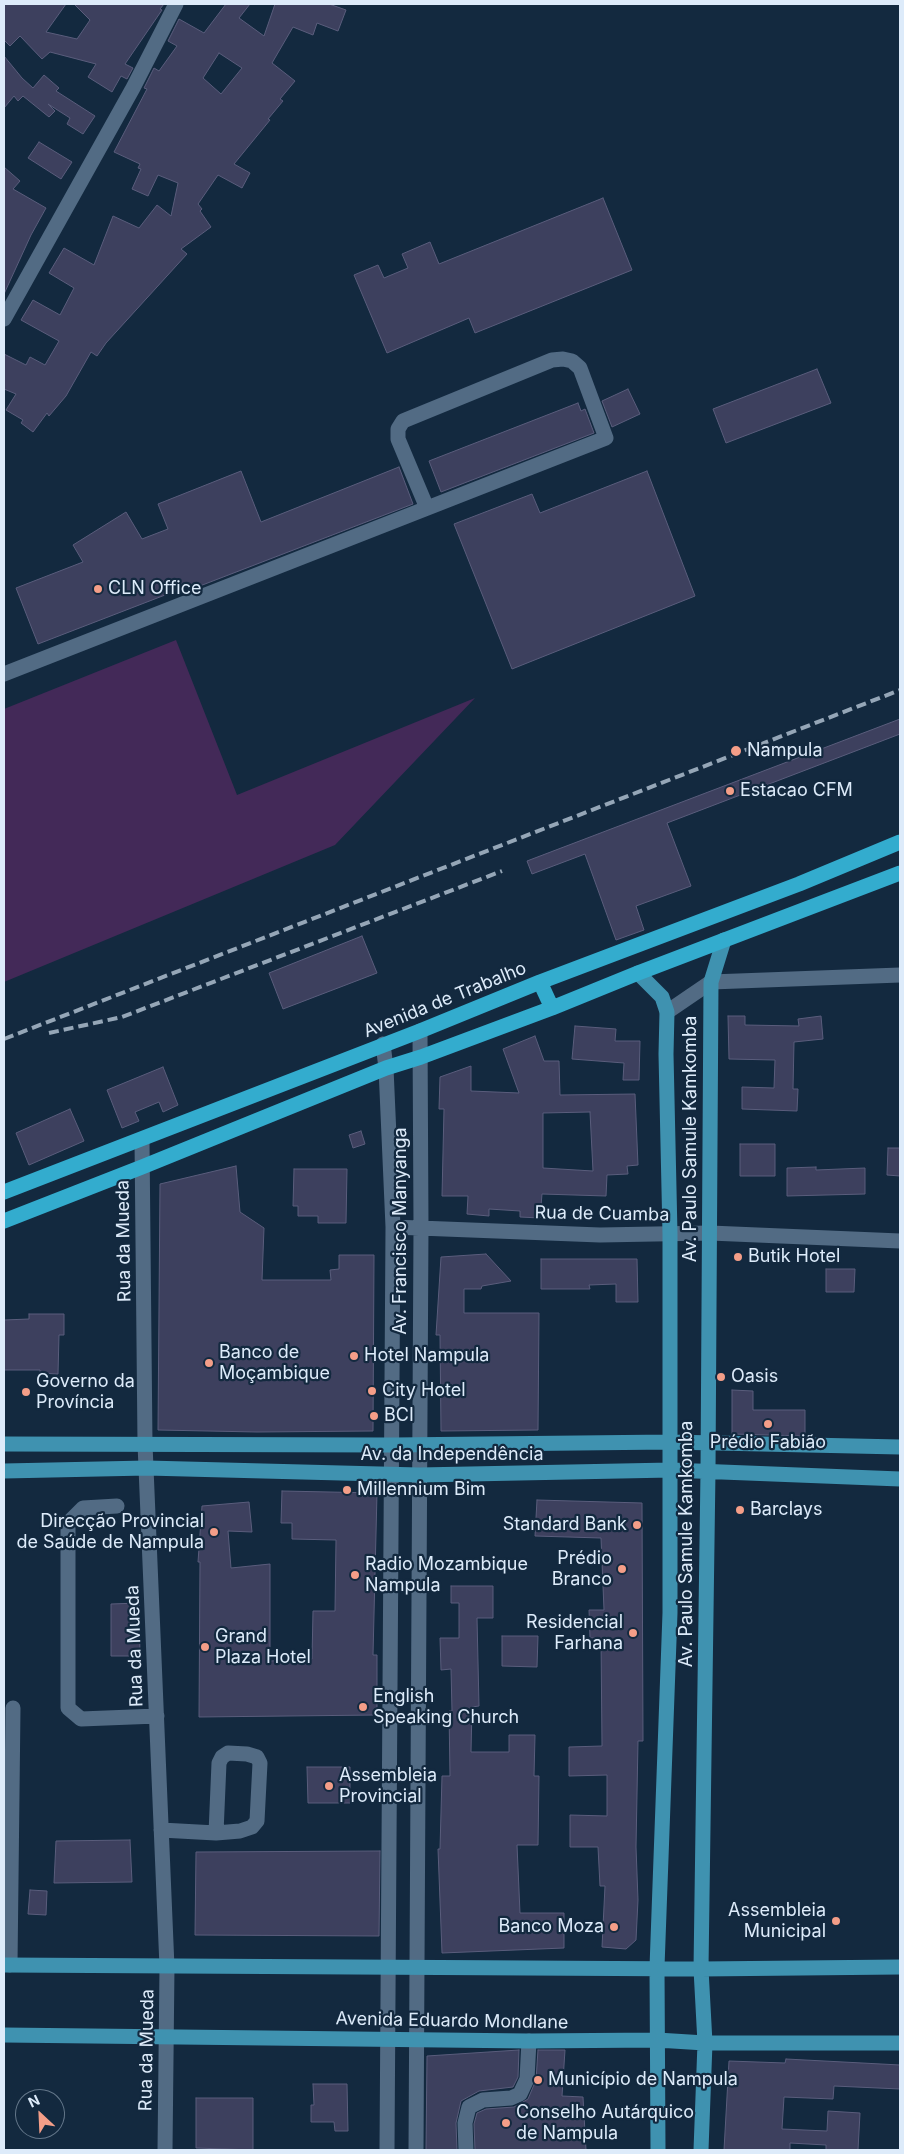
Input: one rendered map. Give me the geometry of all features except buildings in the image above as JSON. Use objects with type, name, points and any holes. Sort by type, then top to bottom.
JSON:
[{"type":"highway","name":"Avenida de Trabalho","points":[[4,1192],[142,1140],[540,982],[799,884],[900,842]]},
{"type":"highway","points":[[862,858],[872,883]]},
{"type":"highway","points":[[4,1220],[142,1167],[386,1068],[421,1057],[552,1008],[638,973],[900,873]]},
{"type":"highway","points":[[540,982],[552,1008]]},
{"type":"main road","name":"Av. Paulo Samule Kamkomba","points":[[701,2150],[705,2043],[701,1968],[708,1471],[711,982],[724,940]]},
{"type":"main road","name":"Av. Paulo Samule Kamkomba","points":[[638,973],[662,997],[667,1012],[666,1054],[670,1234],[670,1613],[657,1967],[658,2150]]},
{"type":"main road","name":"Av. da Independência","points":[[4,1444],[393,1445],[670,1442],[900,1447]]},
{"type":"main road","name":"Av. da Independência","points":[[4,1470],[146,1468],[419,1476],[671,1470],[900,1479]]},
{"type":"main road","points":[[7,1965],[416,1968],[900,1967]]},
{"type":"main road","name":"Avenida Eduardo Mondlane","points":[[4,2035],[529,2041],[657,2040],[705,2043],[900,2043]]},
{"type":"street","points":[[4,319],[133,88],[176,4]]},
{"type":"street","points":[[4,674],[606,438],[580,368],[572,361],[563,359],[552,360],[403,421],[398,429],[398,439],[426,508]]},
{"type":"street","points":[[667,1012],[711,982],[900,975]]},
{"type":"street","name":"Av. Francisco Manyanga","points":[[416,2150],[421,1227],[420,1031]]},
{"type":"street","name":"Av. Francisco Manyanga","points":[[384,1044],[393,1227],[387,2150]]},
{"type":"street","name":"Rua da Mueda","points":[[142,1140],[145,1444],[167,1967],[165,2150]]},
{"type":"street","name":"Rua de Cuamba","points":[[393,1227],[600,1234],[710,1233],[900,1241]]},
{"type":"street","points":[[117,1506],[83,1508],[68,1523],[68,1708],[81,1719],[157,1716]]},
{"type":"street","points":[[7,1965],[13,1708]]},
{"type":"street","points":[[161,1830],[216,1833],[240,1831],[252,1827],[257,1821],[260,1763],[257,1757],[228,1754],[222,1756],[218,1763],[216,1833]]},
{"type":"street","points":[[466,2150],[465,2123],[469,2107],[483,2100],[511,2098],[520,2094],[527,2079],[529,2041]]},
{"type":"shaded area","points":[[176,640],[237,795],[475,698],[335,845],[4,982],[4,709]]},
{"type":"railway","points":[[4,1039],[900,690]]},
{"type":"railway","points":[[49,1033],[122,1017],[502,871]]},
{"type":"place","name":"CLN Office","points":[[98,589]]},
{"type":"place","name":"Nampula","points":[[736,751]]},
{"type":"place","name":"Estacao CFM","points":[[730,791]]},
{"type":"place","name":"Butik Hotel","points":[[738,1257]]},
{"type":"place","name":"Hotel Nampula","points":[[354,1356]]},
{"type":"place","name":"Banco de Moçambique","points":[[209,1363]]},
{"type":"place","name":"Oasis","points":[[721,1377]]},
{"type":"place","name":"City Hotel","points":[[372,1391]]},
{"type":"place","name":"Governo da Província","points":[[26,1392]]},
{"type":"place","name":"BCI","points":[[374,1416]]},
{"type":"place","name":"Prédio Fabião","points":[[768,1424]]},
{"type":"place","name":"Millennium Bim","points":[[347,1490]]},
{"type":"place","name":"Barclays","points":[[740,1510]]},
{"type":"place","name":"Standard Bank","points":[[637,1525]]},
{"type":"place","name":"Direcção Provincial de Saúde de Nampula","points":[[214,1532]]},
{"type":"place","name":"Prédio Branco","points":[[622,1569]]},
{"type":"place","name":"Radio Mozambique Nampula","points":[[355,1575]]},
{"type":"place","name":"Residencial Farhana","points":[[633,1633]]},
{"type":"place","name":"Grand Plaza Hotel","points":[[205,1647]]},
{"type":"place","name":"English Speaking Church","points":[[363,1707]]},
{"type":"place","name":"Assembleia Provincial","points":[[329,1786]]},
{"type":"place","name":"Assembleia Municipal","points":[[836,1921]]},
{"type":"place","name":"Banco Moza","points":[[614,1927]]},
{"type":"place","name":"Município de Nampula","points":[[538,2080]]},
{"type":"place","name":"Conselho Autárquico de Nampula","points":[[506,2123]]}]
